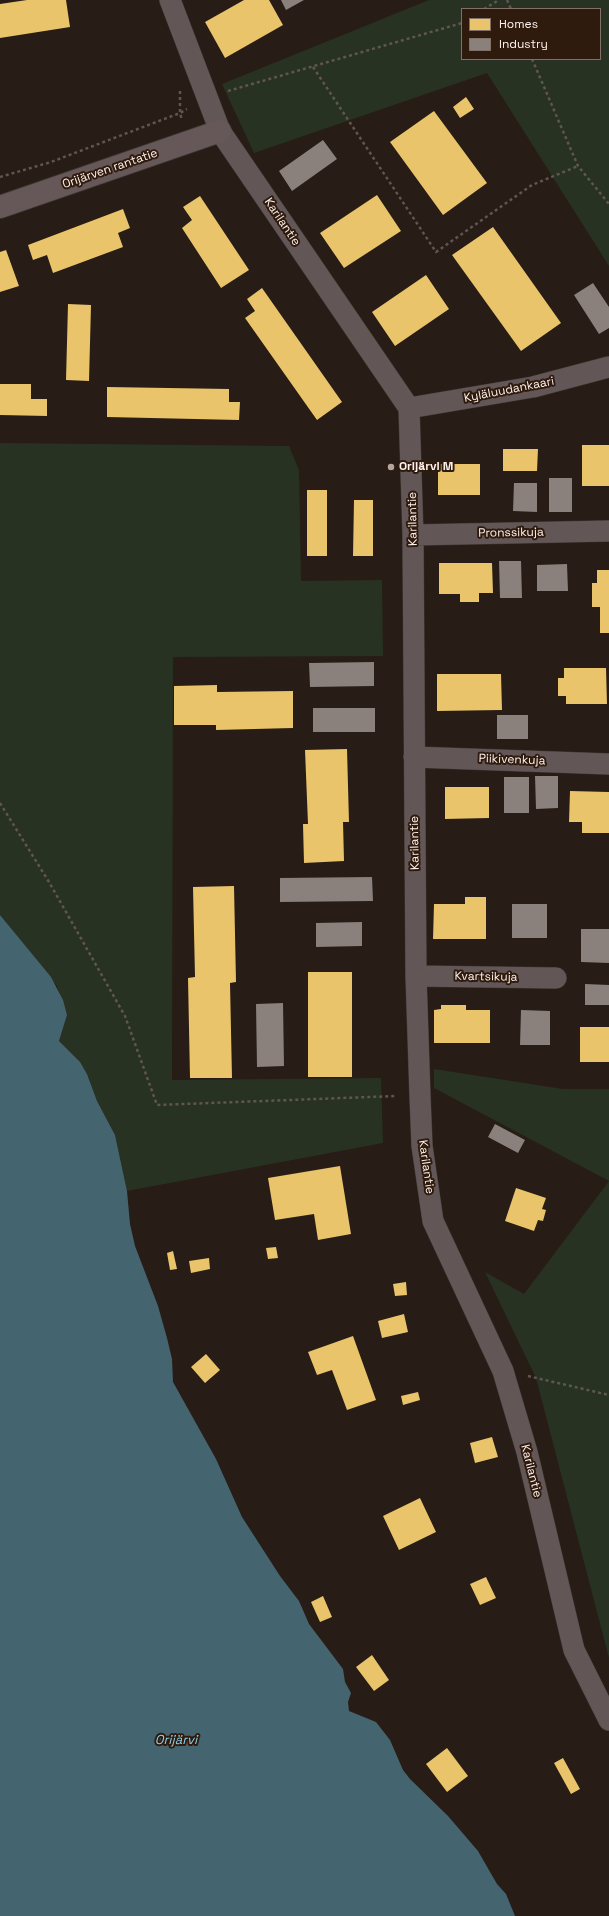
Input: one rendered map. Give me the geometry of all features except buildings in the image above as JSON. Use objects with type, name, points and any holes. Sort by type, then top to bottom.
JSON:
[{"type":"street","name":"Karilantie","points":[[170,0],[220,131],[409,408],[413,535],[416,976],[422,1146],[434,1221],[503,1371],[527,1452],[574,1650],[609,1720]]},
{"type":"street","name":"Orijärven rantatie","points":[[0,207],[220,131]]},
{"type":"street","name":"Kyläluudankaari","points":[[409,408],[533,387],[609,367]]},
{"type":"street","name":"Pronssikuja","points":[[413,535],[609,531]]},
{"type":"street","name":"Piikivenkuja","points":[[414,756],[609,764]]},
{"type":"street","name":"Kvartsikuja","points":[[416,976],[556,978]]},
{"type":"path","points":[[486,8],[499,0]]},
{"type":"path","points":[[0,177],[51,162],[180,113],[207,97],[461,23]]},
{"type":"path","points":[[532,60],[578,166],[609,204]]},
{"type":"path","points":[[313,67],[436,252],[532,185],[578,166]]},
{"type":"path","points":[[180,90],[180,113],[192,141]]},
{"type":"path","points":[[0,803],[49,882],[125,1016],[157,1105],[396,1096]]},
{"type":"path","points":[[396,1089],[397,1103]]},
{"type":"path","points":[[503,1371],[609,1395]]},
{"type":"green space","points":[[429,0],[609,0],[609,266],[487,73],[254,153],[222,84]]},
{"type":"green space","points":[[0,443],[289,446],[299,470],[301,581],[382,580],[383,656],[173,657],[172,1080],[381,1078],[383,1143],[127,1191],[115,1135],[97,1101],[87,1074],[80,1063],[59,1041],[67,1015],[57,986],[0,915]]},
{"type":"green space","points":[[434,1069],[563,1089],[609,1089],[609,1181],[434,1088]]},
{"type":"green space","points":[[609,1181],[609,1658],[536,1378],[485,1272],[524,1294]]},
{"type":"water","name":"Orijärvi","points":[[0,915],[51,977],[63,1000],[67,1015],[59,1041],[80,1062],[87,1074],[97,1101],[115,1135],[127,1191],[130,1224],[135,1246],[158,1306],[167,1338],[172,1359],[173,1382],[216,1459],[242,1517],[280,1576],[299,1601],[309,1624],[343,1669],[345,1682],[351,1693],[348,1702],[349,1711],[376,1722],[390,1740],[403,1770],[410,1779],[448,1816],[478,1851],[497,1884],[506,1894],[515,1916],[0,1916]]},
{"type":"place","name":"Orijärvi M","points":[[391,467]]}]
